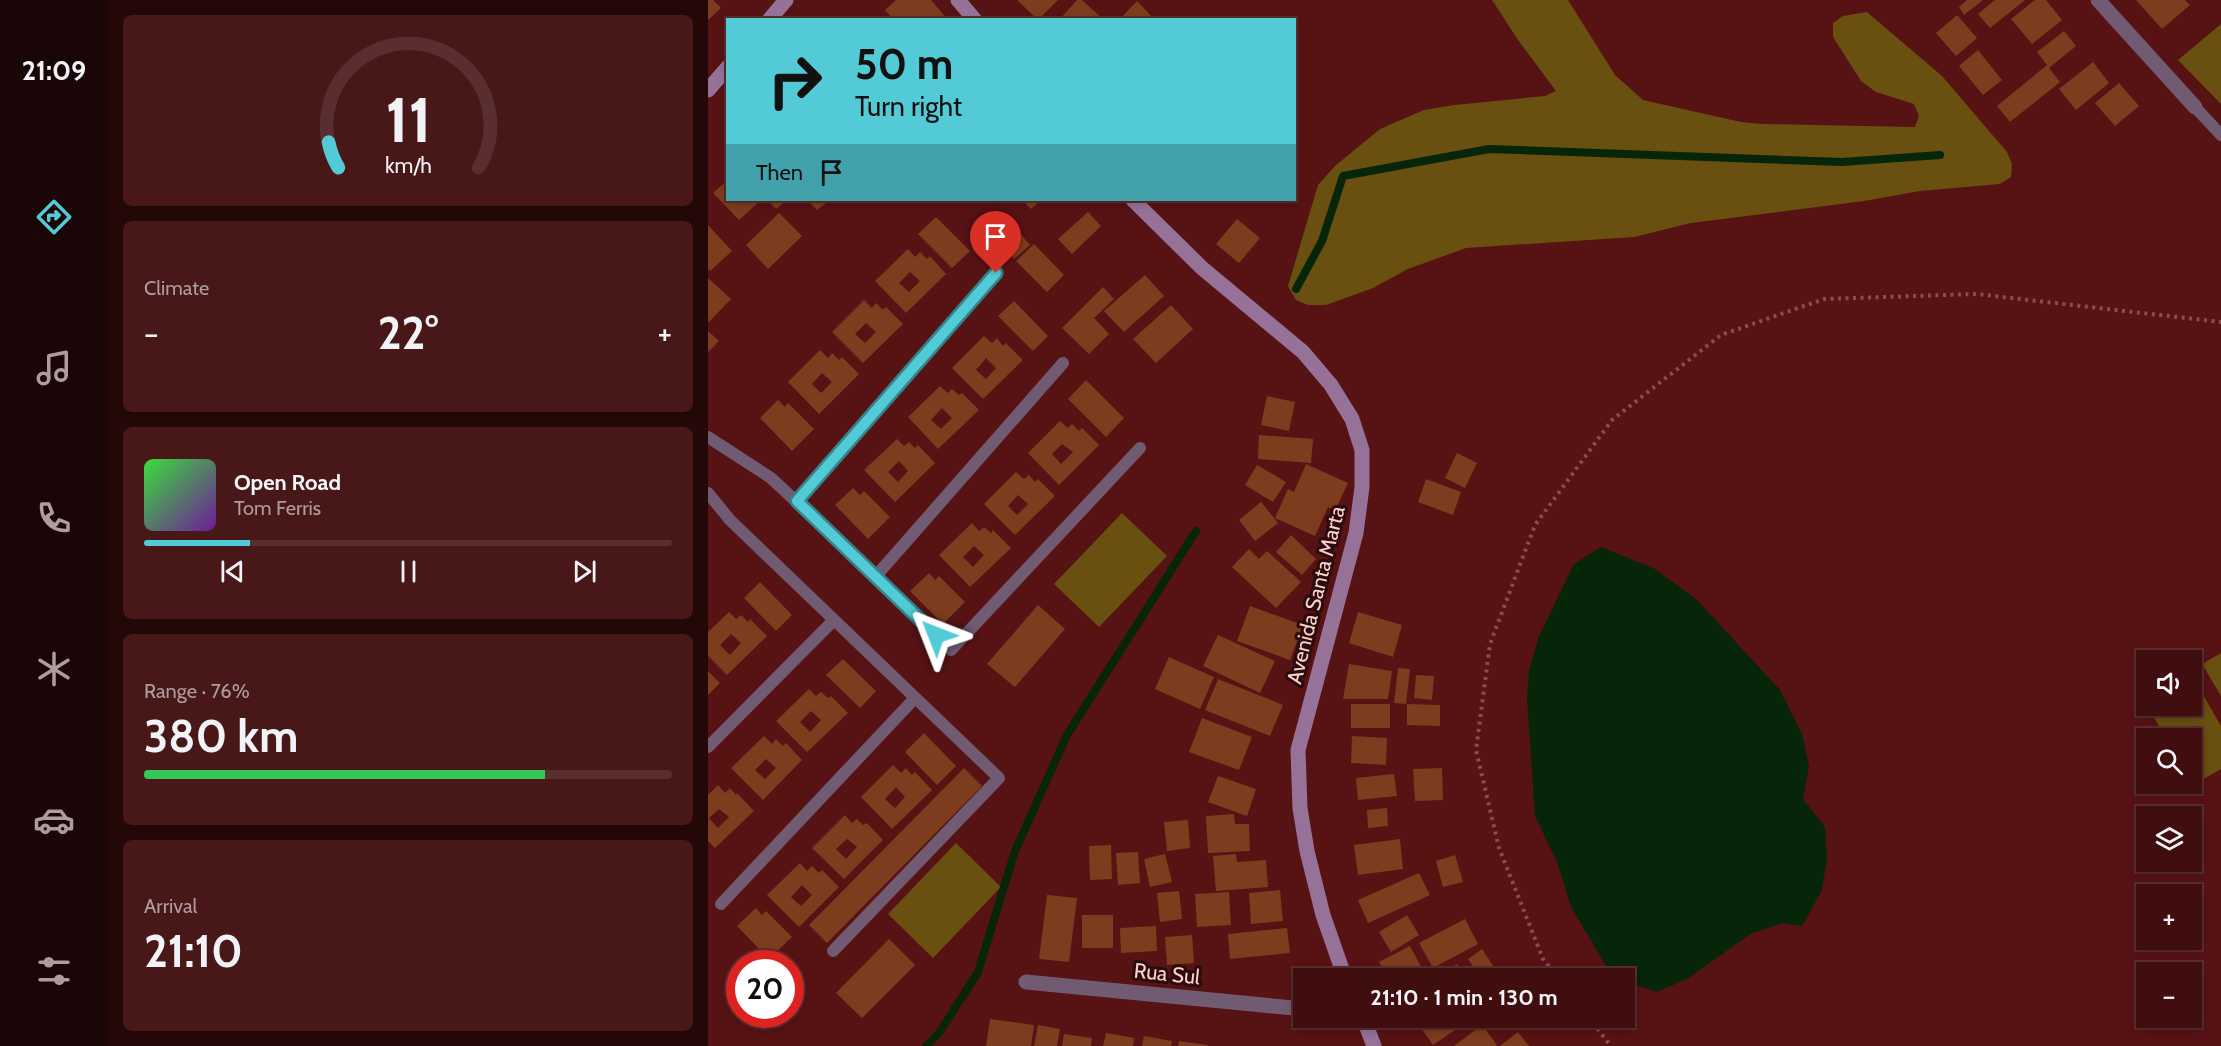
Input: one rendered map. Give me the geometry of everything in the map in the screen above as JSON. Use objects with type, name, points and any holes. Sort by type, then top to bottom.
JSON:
[{"type":"street","points":[[771,18],[786,0]]},
{"type":"street","points":[[958,0],[973,18]]},
{"type":"street","points":[[2098,0],[2195,107]]},
{"type":"street","points":[[708,90],[726,69]]},
{"type":"street","name":"Avenida Santa Marta","points":[[1134,201],[1202,268],[1303,352],[1331,385],[1352,419],[1362,450],[1362,487],[1356,533],[1298,750],[1300,808],[1306,851],[1323,915],[1342,968]]},
{"type":"street","name":"Rua Sul","points":[[1026,982],[1293,1008]]},
{"type":"street","points":[[1367,1028],[1374,1046]]},
{"type":"lane","points":[[2195,107],[2221,135]]},
{"type":"lane","points":[[797,501],[996,273]]},
{"type":"lane","points":[[876,576],[1063,363]]},
{"type":"lane","points":[[708,437],[771,478],[951,650],[1140,448]]},
{"type":"lane","points":[[708,493],[730,520],[999,778],[833,951]]},
{"type":"lane","points":[[708,747],[834,621]]},
{"type":"lane","points":[[721,904],[915,698]]},
{"type":"path","points":[[1550,968],[1543,959],[1499,849],[1476,750],[1490,644],[1535,525],[1612,420],[1721,335],[1824,299],[1976,294],[2221,322]]},
{"type":"path","points":[[1597,1028],[1611,1046]]},
{"type":"shaded area","points":[[1492,0],[1568,0],[1615,75],[1643,100],[1741,122],[1761,124],[1915,127],[1919,116],[1914,104],[1876,92],[1861,81],[1833,37],[1833,23],[1843,16],[1867,12],[1942,76],[2007,152],[2012,164],[2011,177],[2000,184],[1920,191],[1864,201],[1691,223],[1634,237],[1466,248],[1408,269],[1373,288],[1326,305],[1308,305],[1296,300],[1288,286],[1318,185],[1335,166],[1380,129],[1424,110],[1545,96],[1556,91]]},
{"type":"shaded area","points":[[2221,24],[2221,104],[2178,60]]},
{"type":"shaded area","points":[[1122,513],[1167,556],[1099,627],[1054,584]]},
{"type":"shaded area","points":[[1601,547],[1655,569],[1697,600],[1780,690],[1802,734],[1809,766],[1803,799],[1825,827],[1827,858],[1822,890],[1802,926],[1784,923],[1752,933],[1687,979],[1657,992],[1635,984],[1635,968],[1607,968],[1571,907],[1557,862],[1535,816],[1527,697],[1529,671],[1539,636],[1574,564]]},
{"type":"shaded area","points":[[2221,653],[2221,696],[2202,664]]},
{"type":"shaded area","points":[[2202,693],[2221,726],[2221,769],[2202,780],[2202,728],[2160,728],[2153,716],[2202,716]]},
{"type":"shaded area","points":[[956,843],[1001,887],[933,958],[888,914]]},
{"type":"building","points":[[708,0],[713,0],[721,8],[708,20]]},
{"type":"building","points":[[896,0],[931,0],[946,18],[892,18],[885,10]]},
{"type":"building","points":[[1017,0],[1058,0],[1040,18],[1036,18]]},
{"type":"building","points":[[1077,0],[1082,0],[1102,18],[1061,18]]},
{"type":"building","points":[[1967,0],[1983,0],[1964,15],[1959,7]]},
{"type":"building","points":[[1995,0],[2025,0],[1990,28],[1978,14]]},
{"type":"building","points":[[2035,0],[2046,0],[2062,20],[2032,44],[2011,19]]},
{"type":"building","points":[[2136,0],[2185,0],[2190,5],[2162,29]]},
{"type":"building","points":[[1137,1],[1153,18],[1121,18]]},
{"type":"building","points":[[1957,15],[1977,38],[1956,56],[1936,33]]},
{"type":"building","points":[[2064,31],[2076,46],[2049,68],[2060,82],[2010,122],[1997,106],[2047,65],[2037,52]]},
{"type":"building","points":[[1978,50],[2002,80],[1983,95],[1959,66]]},
{"type":"building","points":[[2093,62],[2109,83],[2076,110],[2059,89]]},
{"type":"building","points":[[2119,83],[2139,106],[2115,126],[2095,103]]},
{"type":"building","points":[[726,182],[726,201],[760,201],[739,220],[713,193]]},
{"type":"building","points":[[768,201],[786,201],[776,209]]},
{"type":"building","points":[[808,201],[829,201],[817,210]]},
{"type":"building","points":[[1023,201],[1040,201],[1031,209]]},
{"type":"building","points":[[1088,212],[1101,226],[1072,254],[1058,239]]},
{"type":"building","points":[[779,213],[802,236],[768,269],[746,245]]},
{"type":"building","points":[[936,217],[970,251],[952,268],[918,234]]},
{"type":"building","points":[[1237,219],[1260,238],[1239,263],[1216,244]]},
{"type":"building","points":[[708,225],[732,251],[710,271],[708,269]]},
{"type":"building","points":[[1019,232],[1030,245],[1014,259],[1003,247]]},
{"type":"building","points":[[1034,244],[1064,275],[1047,292],[1016,261]]},
{"type":"building","points":[[908,249],[915,257],[920,252],[927,259],[930,256],[946,274],[906,313],[875,281]],"holes":[[[910,272],[920,281],[909,292],[899,283]]]},
{"type":"building","points":[[1145,275],[1164,296],[1124,332],[1104,311]]},
{"type":"building","points":[[708,278],[731,299],[709,322],[708,321]]},
{"type":"building","points":[[1103,287],[1114,299],[1094,318],[1109,334],[1089,354],[1062,328]]},
{"type":"building","points":[[864,300],[872,308],[876,303],[883,310],[886,307],[903,324],[863,363],[832,332]],"holes":[[[866,323],[876,332],[865,343],[855,334]]]},
{"type":"building","points":[[1014,301],[1048,336],[1033,351],[998,316]]},
{"type":"building","points":[[1171,305],[1193,329],[1156,363],[1133,339]]},
{"type":"building","points":[[708,331],[719,341],[708,352]]},
{"type":"building","points":[[984,336],[992,343],[997,338],[1003,346],[1006,343],[1023,360],[983,399],[952,368]],"holes":[[[986,358],[996,368],[986,379],[976,370]]]},
{"type":"building","points":[[820,350],[828,358],[832,353],[839,360],[842,357],[859,374],[819,414],[788,382]],"holes":[[[822,373],[832,382],[821,393],[812,384]]]},
{"type":"building","points":[[1086,380],[1124,418],[1106,437],[1068,399]]},
{"type":"building","points":[[940,386],[948,393],[952,389],[959,395],[962,393],[979,410],[938,449],[908,417]],"holes":[[[942,408],[952,418],[941,429],[931,420]]]},
{"type":"building","points":[[1267,396],[1295,402],[1289,431],[1261,425]]},
{"type":"building","points":[[778,400],[785,407],[788,403],[814,429],[792,451],[760,418]]},
{"type":"building","points":[[1060,421],[1068,428],[1072,424],[1079,431],[1082,428],[1099,445],[1059,485],[1028,453]],"holes":[[[1062,444],[1073,452],[1061,464],[1052,454]]]},
{"type":"building","points":[[1259,435],[1313,439],[1311,463],[1258,459]]},
{"type":"building","points":[[897,439],[904,446],[909,442],[915,448],[918,445],[935,463],[895,502],[864,470]],"holes":[[[899,461],[908,471],[898,482],[888,472]]]},
{"type":"building","points":[[1457,453],[1477,463],[1465,488],[1445,478]]},
{"type":"building","points":[[1306,464],[1348,483],[1335,511],[1328,507],[1315,536],[1275,518],[1288,489],[1294,492]]},
{"type":"building","points":[[1257,465],[1286,482],[1273,502],[1245,485]]},
{"type":"building","points":[[1016,472],[1024,479],[1029,475],[1035,482],[1038,479],[1055,496],[1015,535],[984,504]],"holes":[[[1018,495],[1028,504],[1017,515],[1008,506]]]},
{"type":"building","points":[[1426,479],[1461,492],[1453,515],[1418,502]]},
{"type":"building","points":[[853,488],[860,495],[864,491],[890,517],[868,539],[835,505]]},
{"type":"building","points":[[1261,502],[1278,523],[1255,541],[1239,520]]},
{"type":"building","points":[[972,523],[979,531],[984,527],[991,533],[993,530],[1011,548],[970,587],[939,555]],"holes":[[[974,546],[984,555],[973,567],[963,557]]]},
{"type":"building","points":[[1291,535],[1316,559],[1302,575],[1276,552]]},
{"type":"building","points":[[1249,549],[1259,559],[1267,551],[1301,582],[1276,608],[1232,567]]},
{"type":"building","points":[[929,573],[935,580],[939,576],[965,602],[943,624],[910,591]]},
{"type":"building","points":[[760,582],[792,615],[776,631],[744,598]]},
{"type":"building","points":[[1038,605],[1065,629],[1015,687],[987,664]]},
{"type":"building","points":[[1250,606],[1303,625],[1290,660],[1237,641]]},
{"type":"building","points":[[729,612],[736,619],[741,615],[748,622],[750,619],[767,636],[727,675],[708,656],[708,632]],"holes":[[[731,634],[741,643],[730,655],[720,645]]]},
{"type":"building","points":[[1358,612],[1402,625],[1393,657],[1349,643]]},
{"type":"building","points":[[1218,635],[1275,661],[1260,693],[1203,666]]},
{"type":"building","points":[[1169,657],[1214,677],[1200,709],[1155,689]]},
{"type":"building","points":[[843,659],[876,691],[860,708],[826,675]]},
{"type":"building","points":[[1349,664],[1392,671],[1388,699],[1343,699]]},
{"type":"building","points":[[1398,668],[1410,669],[1406,704],[1394,703]]},
{"type":"building","points":[[708,671],[720,683],[708,695]]},
{"type":"building","points":[[1416,675],[1434,676],[1432,700],[1414,698]]},
{"type":"building","points":[[1218,679],[1283,705],[1270,736],[1205,710]]},
{"type":"building","points":[[809,689],[816,696],[821,692],[828,698],[831,696],[848,713],[807,752],[776,721]],"holes":[[[811,711],[821,720],[810,732],[800,722]]]},
{"type":"building","points":[[1351,704],[1390,704],[1390,728],[1351,728]]},
{"type":"building","points":[[1407,704],[1440,705],[1440,726],[1407,725]]},
{"type":"building","points":[[1202,718],[1252,737],[1239,770],[1189,752]]},
{"type":"building","points":[[924,733],[956,766],[937,785],[905,752]]},
{"type":"building","points":[[764,736],[772,744],[776,739],[783,746],[786,743],[802,760],[763,800],[731,768]],"holes":[[[766,759],[776,768],[765,779],[755,770]]]},
{"type":"building","points":[[1352,736],[1387,738],[1386,765],[1351,763]]},
{"type":"building","points":[[893,765],[901,773],[906,768],[912,775],[915,772],[932,790],[892,829],[861,797]],"holes":[[[896,787],[905,797],[895,808],[885,799]]]},
{"type":"building","points":[[964,768],[982,786],[827,943],[809,925]]},
{"type":"building","points":[[1442,768],[1443,800],[1415,801],[1413,769]]},
{"type":"building","points":[[1394,774],[1397,796],[1358,800],[1356,778]]},
{"type":"building","points":[[1218,776],[1256,789],[1247,816],[1208,802]]},
{"type":"building","points":[[718,785],[725,793],[730,788],[754,811],[715,848],[708,841],[708,795]],"holes":[[[719,809],[729,817],[718,828],[709,818]]]},
{"type":"building","points":[[1387,808],[1388,826],[1368,828],[1367,810]]},
{"type":"building","points":[[1234,814],[1235,824],[1249,824],[1250,851],[1208,853],[1206,816]]},
{"type":"building","points":[[845,815],[852,823],[857,819],[863,825],[867,823],[883,840],[844,879],[812,848]],"holes":[[[847,839],[857,847],[846,859],[836,849]]]},
{"type":"building","points":[[1188,820],[1190,848],[1167,851],[1164,822]]},
{"type":"building","points":[[1400,839],[1403,869],[1358,875],[1354,845]]},
{"type":"building","points":[[1111,845],[1112,879],[1090,880],[1089,846]]},
{"type":"building","points":[[1138,852],[1140,883],[1118,885],[1116,853]]},
{"type":"building","points":[[1165,854],[1172,882],[1150,887],[1144,859]]},
{"type":"building","points":[[1236,854],[1237,862],[1266,860],[1268,887],[1216,891],[1213,856]]},
{"type":"building","points":[[1455,855],[1463,882],[1443,887],[1436,861]]},
{"type":"building","points":[[800,863],[807,871],[812,866],[819,873],[822,870],[839,887],[799,927],[767,895]],"holes":[[[802,885],[812,895],[801,906],[791,897]]]},
{"type":"building","points":[[1419,873],[1430,895],[1368,923],[1358,900]]},
{"type":"building","points":[[1280,890],[1283,921],[1251,924],[1249,893]]},
{"type":"building","points":[[1179,891],[1182,919],[1160,922],[1157,893]]},
{"type":"building","points":[[1229,892],[1231,925],[1197,927],[1195,894]]},
{"type":"building","points":[[1047,895],[1077,898],[1069,962],[1039,959]]},
{"type":"building","points":[[756,908],[762,915],[766,911],[792,937],[778,950],[760,950],[737,926]]},
{"type":"building","points":[[1082,915],[1113,915],[1113,948],[1082,948]]},
{"type":"building","points":[[1407,915],[1419,935],[1391,952],[1379,932]]},
{"type":"building","points":[[1465,919],[1478,944],[1433,968],[1419,943]]},
{"type":"building","points":[[1156,926],[1157,951],[1121,953],[1120,928]]},
{"type":"building","points":[[1287,928],[1290,953],[1230,959],[1228,934]]},
{"type":"building","points":[[1192,935],[1194,963],[1167,965],[1165,937]]},
{"type":"building","points":[[889,939],[915,965],[862,1018],[836,993]]},
{"type":"building","points":[[1410,946],[1422,968],[1382,968],[1379,962]]},
{"type":"building","points":[[1482,949],[1495,968],[1474,968],[1468,959]]},
{"type":"building","points":[[990,1019],[1034,1025],[1031,1046],[986,1046]]},
{"type":"building","points":[[1038,1025],[1060,1029],[1057,1046],[1034,1046]]},
{"type":"building","points":[[1421,1028],[1458,1028],[1433,1045]]},
{"type":"building","points":[[1478,1028],[1484,1028],[1497,1045],[1496,1046],[1454,1046]]},
{"type":"building","points":[[1518,1032],[1529,1046],[1500,1046]]},
{"type":"building","points":[[1106,1033],[1134,1038],[1133,1046],[1103,1046]]},
{"type":"building","points":[[1064,1034],[1092,1038],[1091,1046],[1062,1046]]},
{"type":"building","points":[[1144,1036],[1172,1041],[1171,1046],[1142,1046]]},
{"type":"building","points":[[1179,1041],[1208,1045],[1208,1046],[1178,1046]]},
{"type":"waterway","points":[[1296,289],[1322,241],[1343,176],[1489,149],[1842,162],[1940,155]]},
{"type":"waterway","points":[[926,1046],[939,1033],[978,972],[1015,851],[1067,735],[1196,531]]},
{"type":"route","points":[[936,635],[797,501],[996,273]]}]
